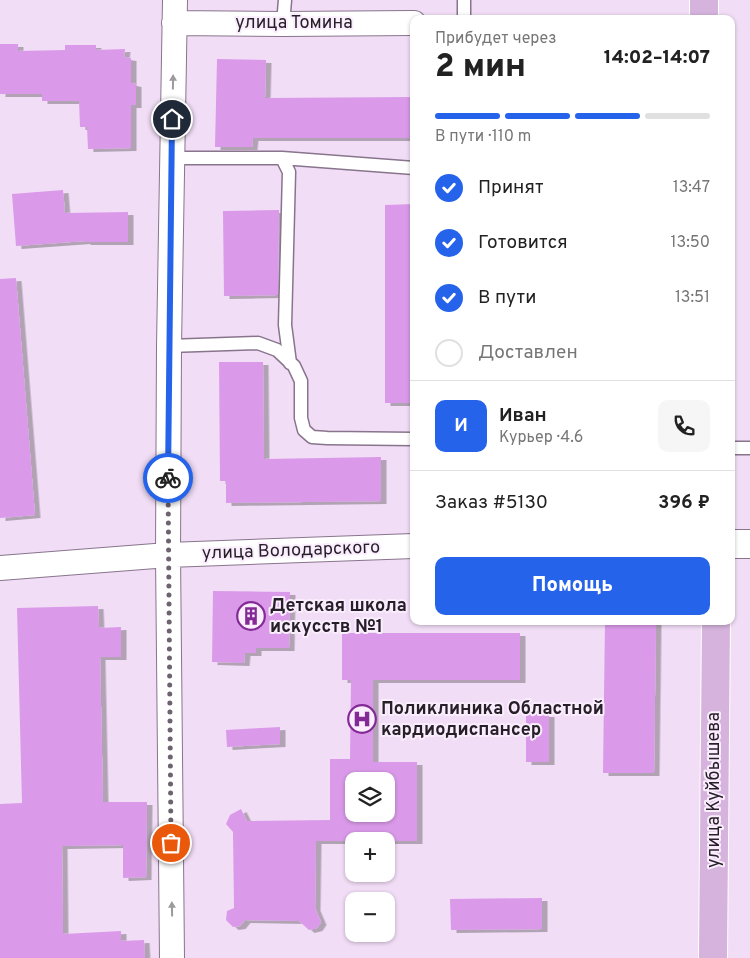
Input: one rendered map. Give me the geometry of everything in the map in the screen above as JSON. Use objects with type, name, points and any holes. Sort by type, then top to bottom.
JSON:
[{"type":"main road","points":[[704,0],[704,15]]},
{"type":"main road","name":"улица Куйбышева","points":[[713,958],[716,625]]},
{"type":"street","name":"улица Томина","points":[[174,12],[284,24],[410,22]]},
{"type":"street","points":[[172,958],[168,555],[174,12]]},
{"type":"street","points":[[735,544],[750,544]]},
{"type":"street","name":"улица Володарского","points":[[0,568],[168,555],[410,546]]},
{"type":"lane","points":[[284,24],[285,0]]},
{"type":"lane","points":[[464,0],[464,15]]},
{"type":"lane","points":[[172,158],[282,158],[410,168]]},
{"type":"lane","points":[[282,158],[289,172],[285,325],[290,363]]},
{"type":"lane","points":[[169,346],[258,343],[278,350],[294,366],[300,381],[301,418],[304,430],[312,436],[326,438],[410,439]]},
{"type":"lane","points":[[735,448],[750,448]]},
{"type":"building","points":[[0,44],[18,44],[18,51],[65,50],[65,45],[96,45],[96,50],[125,49],[124,57],[131,58],[131,83],[136,84],[136,105],[131,105],[131,148],[88,149],[87,127],[80,127],[79,101],[42,101],[42,94],[0,94]]},
{"type":"building","points":[[217,59],[266,60],[265,98],[410,97],[410,138],[253,138],[252,147],[215,147]]},
{"type":"building","points":[[63,190],[65,213],[128,212],[128,242],[85,241],[16,246],[12,194]]},
{"type":"building","points":[[410,204],[410,403],[385,403],[385,205]]},
{"type":"building","points":[[279,210],[278,295],[224,296],[223,211]]},
{"type":"building","points":[[16,278],[35,515],[0,518],[0,279]]},
{"type":"building","points":[[219,362],[263,362],[264,459],[381,457],[381,501],[226,503],[226,481],[220,481]]},
{"type":"building","name":"Детская школа искусств №1","points":[[213,591],[290,592],[289,648],[256,648],[256,653],[245,653],[244,663],[212,662]]},
{"type":"building","points":[[98,606],[99,628],[121,627],[121,657],[100,657],[103,802],[147,802],[146,877],[123,878],[123,845],[62,846],[63,934],[121,931],[121,941],[144,940],[145,958],[0,958],[0,804],[22,803],[17,608]]},
{"type":"building","points":[[605,625],[656,625],[654,773],[603,773]]},
{"type":"building","name":"Поликлиника Областной кардиодиспансер","points":[[342,633],[520,633],[520,680],[373,680],[373,762],[417,762],[417,841],[395,841],[395,832],[345,832],[345,841],[316,841],[315,908],[321,922],[317,928],[309,930],[299,921],[245,920],[240,926],[233,927],[226,920],[227,911],[234,908],[233,832],[226,824],[230,815],[241,809],[247,821],[330,820],[330,759],[350,759],[351,680],[342,680]]},
{"type":"building","points":[[526,714],[549,714],[549,762],[526,762]]},
{"type":"building","points":[[280,727],[280,744],[227,747],[226,730]]},
{"type":"building","points":[[542,898],[542,929],[451,930],[450,899]]},
{"type":"way so far","points":[[168,478],[171,843]]},
{"type":"place","name":"Детская школа искусств №1","points":[[251,616]]},
{"type":"place","name":"Поликлиника Областной кардиодиспансер","points":[[362,719]]},
{"type":"route","points":[[168,478],[172,119]]}]
